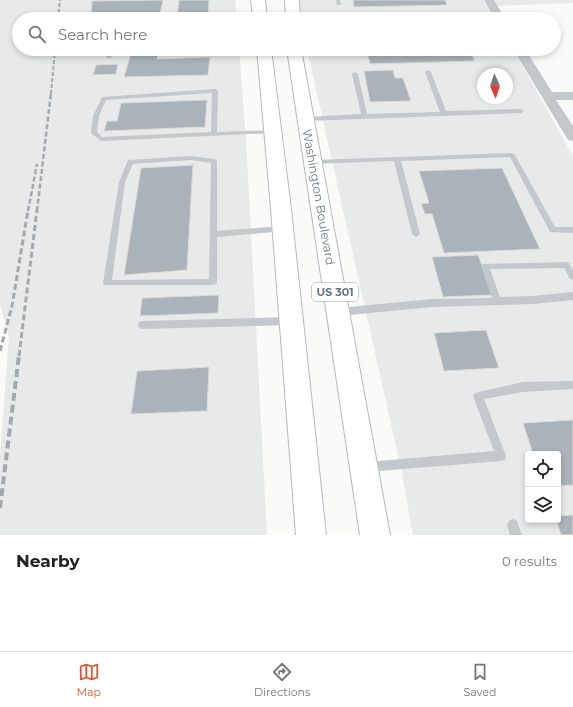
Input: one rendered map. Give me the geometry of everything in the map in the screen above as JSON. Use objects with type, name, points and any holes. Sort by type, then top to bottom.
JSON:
[{"type":"main road","points":[[258,0],[259,12]]},
{"type":"main road","points":[[292,0],[293,12]]},
{"type":"main road","points":[[265,56],[292,321],[311,535]]},
{"type":"main road","name":"Washington Boulevard","points":[[295,56],[375,535]]},
{"type":"street","points":[[488,0],[496,12]]},
{"type":"street","points":[[523,56],[573,137]]},
{"type":"street","points":[[549,96],[573,96]]},
{"type":"lane","points":[[428,72],[444,114]]},
{"type":"lane","points":[[354,74],[364,116]]},
{"type":"lane","points":[[214,134],[215,90],[104,98],[96,116],[94,133],[101,139],[273,132]]},
{"type":"lane","points":[[306,119],[521,111]]},
{"type":"lane","points":[[314,162],[512,156],[553,230],[573,230]]},
{"type":"lane","points":[[191,158],[214,160],[213,234],[213,282],[107,283],[122,182],[130,162],[191,158]]},
{"type":"lane","points":[[397,159],[416,234]]},
{"type":"lane","points":[[213,234],[283,229]]},
{"type":"lane","points":[[497,301],[485,266],[566,265],[573,277]]},
{"type":"lane","points":[[338,312],[433,303],[573,296]]},
{"type":"lane","points":[[142,325],[292,321]]},
{"type":"lane","points":[[364,467],[502,456],[478,396],[523,387],[573,385]]},
{"type":"shaded area","points":[[0,0],[235,0],[236,12],[12,12],[12,56],[240,56],[246,139],[267,535],[0,535],[0,455],[9,337],[0,304]]},
{"type":"shaded area","points":[[297,0],[483,0],[491,12],[299,12]]},
{"type":"shaded area","points":[[494,0],[573,0],[573,3],[497,6]]},
{"type":"shaded area","points":[[309,56],[517,56],[573,156],[573,535],[413,535],[401,469]]},
{"type":"building","points":[[163,0],[160,12],[91,12],[92,1]]},
{"type":"building","points":[[179,0],[209,0],[208,12],[178,12]]},
{"type":"building","points":[[353,0],[445,0],[447,5],[354,7]]},
{"type":"building","points":[[130,56],[158,56],[157,59],[210,57],[208,75],[124,77]]},
{"type":"building","points":[[368,56],[472,56],[475,61],[370,64]]},
{"type":"building","points":[[118,64],[116,74],[93,75],[96,65]]},
{"type":"building","points":[[393,70],[395,78],[403,78],[411,101],[370,102],[364,71]]},
{"type":"building","points":[[207,100],[205,127],[104,131],[107,121],[117,121],[121,103]]},
{"type":"building","points":[[193,165],[187,270],[124,275],[141,168]]},
{"type":"building","points":[[502,168],[540,249],[444,253],[432,214],[425,214],[421,204],[429,203],[419,171]]},
{"type":"building","points":[[478,255],[493,295],[443,297],[432,257]]},
{"type":"building","points":[[219,295],[218,313],[140,316],[142,298]]},
{"type":"building","points":[[486,330],[499,368],[444,371],[434,333]]},
{"type":"building","points":[[209,367],[207,411],[131,414],[137,371]]},
{"type":"building","points":[[573,420],[573,485],[561,486],[561,451],[532,451],[523,423]]},
{"type":"building","points":[[573,515],[573,535],[561,535],[557,523],[561,523],[561,516]]},
{"type":"railway","points":[[59,12],[60,0]]},
{"type":"railway","points":[[51,94],[54,56]]},
{"type":"railway","points":[[37,211],[51,93]]},
{"type":"railway","points":[[28,211],[37,164]]},
{"type":"railway","points":[[0,351],[12,306],[28,210]]},
{"type":"railway","points":[[19,356],[37,210]]},
{"type":"railway","points":[[0,508],[19,355]]}]
